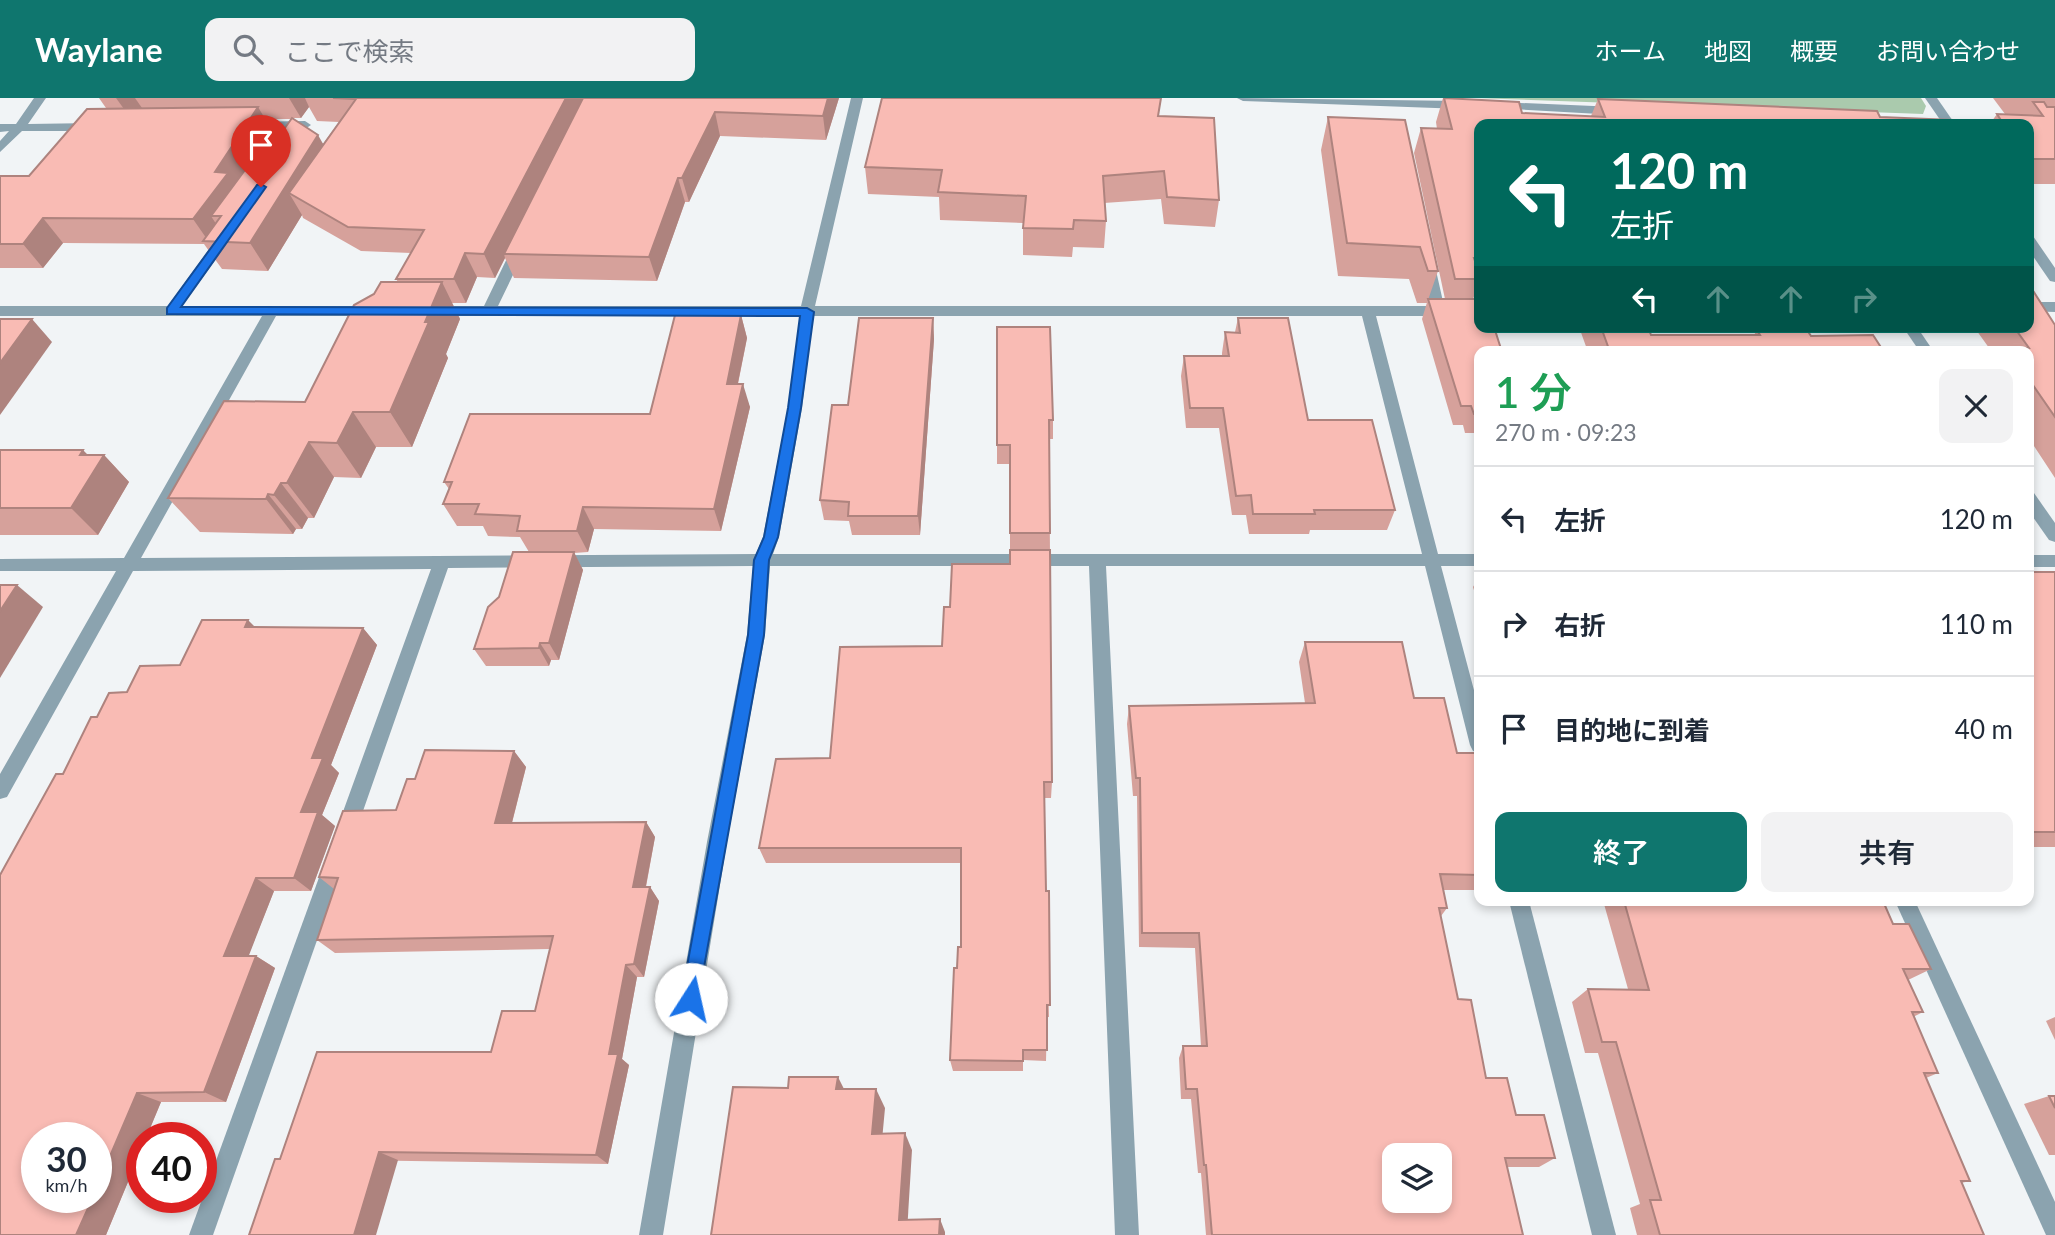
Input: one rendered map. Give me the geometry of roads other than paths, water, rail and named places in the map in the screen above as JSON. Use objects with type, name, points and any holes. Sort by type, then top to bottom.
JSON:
[{"type":"street","points":[[0,148],[19,128],[40,98]]},
{"type":"street","points":[[651,1235],[717,842],[756,635],[762,560],[774,524],[795,408],[807,312],[857,98]]},
{"type":"street","points":[[1242,98],[1477,106]]},
{"type":"street","points":[[1931,98],[1949,119]]},
{"type":"street","points":[[1491,106],[1629,111]]},
{"type":"street","points":[[227,126],[305,126]]},
{"type":"street","points":[[0,128],[110,127]]},
{"type":"street","points":[[172,311],[234,224]]},
{"type":"street","points":[[489,311],[526,235]]},
{"type":"street","points":[[1424,246],[1438,312]]},
{"type":"street","points":[[2034,248],[2055,278]]},
{"type":"street","points":[[2034,306],[2055,307]]},
{"type":"street","points":[[0,311],[394,311]]},
{"type":"street","points":[[0,791],[272,311]]},
{"type":"street","points":[[421,311],[1474,312]]},
{"type":"street","points":[[1368,312],[1474,725]]},
{"type":"street","points":[[2034,506],[2055,536]]},
{"type":"street","points":[[0,565],[762,560],[1474,560]]},
{"type":"street","points":[[1097,560],[1127,1235]]},
{"type":"street","points":[[2034,561],[2055,561]]},
{"type":"street","points":[[201,1235],[441,564]]},
{"type":"street","points":[[1520,906],[1604,1235]]},
{"type":"street","points":[[1907,906],[2055,1228]]}]
